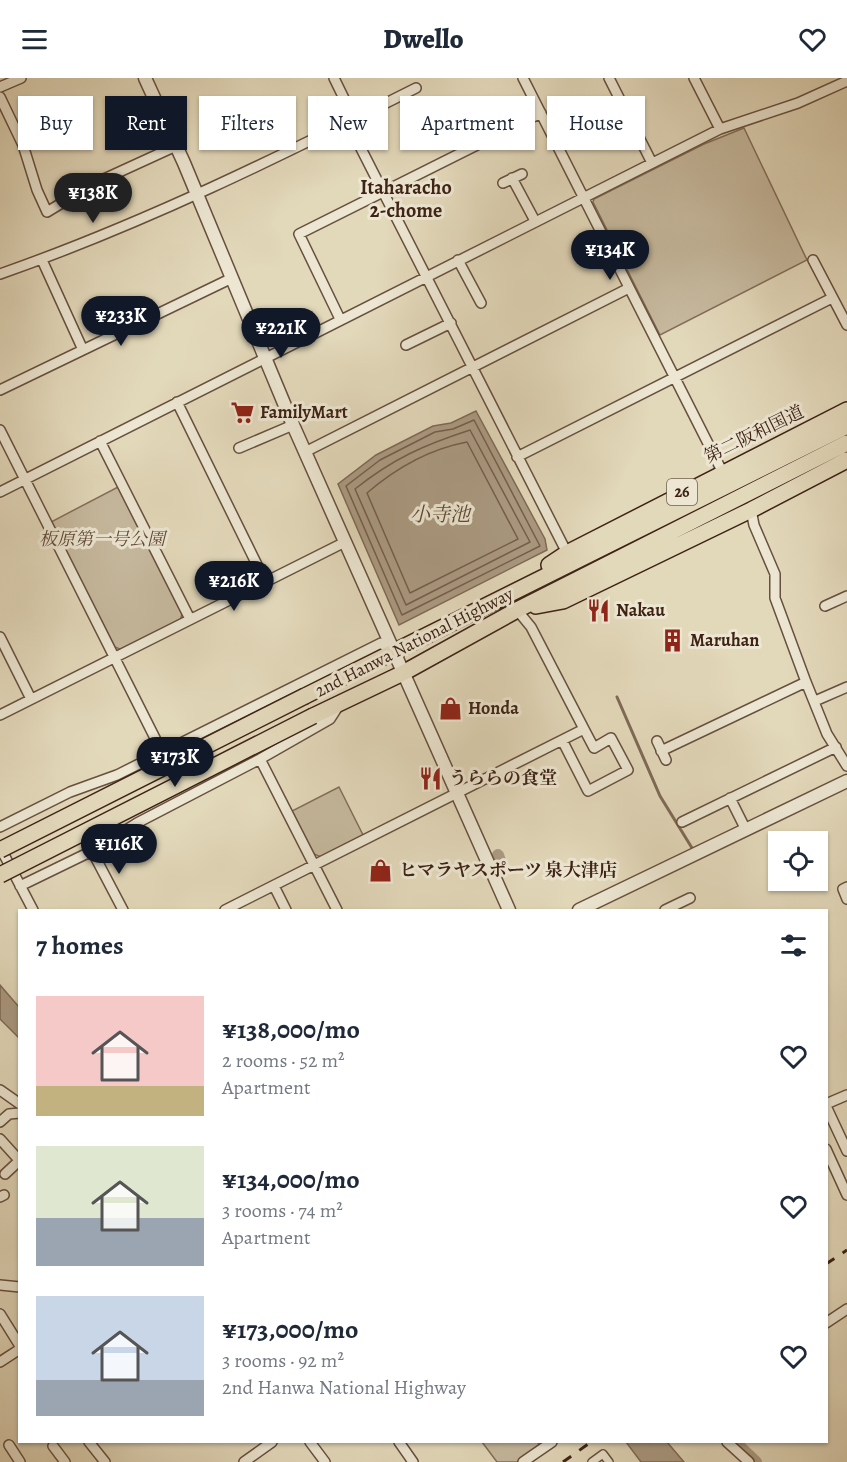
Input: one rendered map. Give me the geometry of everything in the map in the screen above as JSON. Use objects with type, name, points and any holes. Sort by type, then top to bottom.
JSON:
[{"type":"highway","name":"第二阪和国道","points":[[523,585],[567,553],[722,471],[847,410]]},
{"type":"highway","name":"2nd Hanwa National Highway","points":[[0,875],[313,716],[403,673],[519,609],[619,549],[847,426]]},
{"type":"highway","name":"2nd Hanwa National Highway","points":[[0,848],[523,585],[619,549],[847,443]]},
{"type":"highway","name":"26","points":[[519,609],[563,601],[751,510],[847,460]]},
{"type":"street","points":[[0,87],[21,78]]},
{"type":"street","points":[[145,78],[153,96]]},
{"type":"street","points":[[334,78],[341,96]]},
{"type":"street","points":[[523,78],[722,471]]},
{"type":"street","points":[[609,78],[652,163]]},
{"type":"street","points":[[694,78],[720,129]]},
{"type":"street","points":[[0,492],[720,129],[798,103],[847,81]]},
{"type":"street","points":[[388,102],[416,88]]},
{"type":"street","points":[[0,97],[23,145],[37,190],[47,212],[93,184],[167,150]]},
{"type":"street","points":[[340,319],[299,234],[541,113]]},
{"type":"street","points":[[0,274],[42,260],[195,195],[308,141]]},
{"type":"street","points":[[178,150],[305,453],[509,909]]},
{"type":"street","points":[[364,150],[567,553]]},
{"type":"street","points":[[522,174],[508,181],[535,221]]},
{"type":"street","points":[[42,260],[83,350]]},
{"type":"street","points":[[458,260],[480,303]]},
{"type":"street","points":[[813,260],[847,325]]},
{"type":"street","points":[[0,390],[230,279]]},
{"type":"street","points":[[305,453],[629,288]]},
{"type":"street","points":[[517,457],[832,298]]},
{"type":"street","points":[[406,345],[450,323]]},
{"type":"street","points":[[177,402],[265,581]]},
{"type":"street","points":[[240,448],[293,425]]},
{"type":"street","points":[[0,430],[162,752]]},
{"type":"street","points":[[100,441],[190,619]]},
{"type":"street","points":[[751,510],[754,525],[775,574],[775,598],[806,682],[827,734],[847,766]]},
{"type":"street","points":[[0,715],[345,542]]},
{"type":"street","points":[[825,606],[847,596]]},
{"type":"street","points":[[519,609],[531,627],[594,748],[611,738],[628,770],[588,791],[562,740]]},
{"type":"street","points":[[0,637],[31,699]]},
{"type":"street","points":[[0,827],[70,792],[117,775],[381,643],[392,651]]},
{"type":"street","points":[[657,741],[664,755],[703,731],[806,682]]},
{"type":"street","points":[[815,701],[847,687]]},
{"type":"street","points":[[741,701],[745,711]]},
{"type":"street","points":[[20,886],[92,851],[137,823],[260,759],[330,719],[341,703]]},
{"type":"street","points":[[698,721],[703,731]]},
{"type":"street","points":[[227,909],[584,729]]},
{"type":"street","points":[[682,822],[837,747]]},
{"type":"street","points":[[260,759],[336,909]]},
{"type":"street","points":[[581,909],[847,781]]},
{"type":"street","points":[[730,798],[746,830]]},
{"type":"street","points":[[0,848],[32,909]]},
{"type":"street","points":[[92,851],[122,909]]},
{"type":"street","points":[[274,886],[286,909]]},
{"type":"street","points":[[847,887],[843,889],[847,899]]},
{"type":"street","points":[[667,909],[690,898]]},
{"type":"street","points":[[0,1090],[18,1103]]},
{"type":"street","points":[[828,1104],[847,1095]]},
{"type":"street","points":[[828,1109],[847,1151]]},
{"type":"street","points":[[0,1122],[9,1114],[18,1113]]},
{"type":"street","points":[[0,1139],[18,1159]]},
{"type":"street","points":[[828,1153],[847,1195]]},
{"type":"street","points":[[5,1174],[18,1161]]},
{"type":"street","points":[[0,1285],[18,1287]]},
{"type":"street","points":[[828,1322],[847,1309]]},
{"type":"street","points":[[0,1314],[18,1345]]},
{"type":"street","points":[[0,1362],[18,1349]]},
{"type":"street","points":[[89,1443],[105,1462]]},
{"type":"street","points":[[244,1462],[271,1443]]},
{"type":"street","points":[[311,1443],[325,1462]]},
{"type":"street","points":[[400,1443],[413,1462]]},
{"type":"street","points":[[523,1462],[551,1443]]},
{"type":"street","points":[[728,1443],[749,1462]]},
{"type":"street","points":[[9,1445],[20,1462]]},
{"type":"street","points":[[53,1446],[65,1462]]},
{"type":"street","points":[[592,1462],[603,1454],[609,1462]]},
{"type":"green space","points":[[744,128],[807,260],[660,335],[593,202],[594,199],[704,144]]},
{"type":"green space","name":"板原第一号公園","points":[[118,487],[182,614],[180,621],[122,650],[115,647],[51,522]]},
{"type":"green space","points":[[339,787],[363,835],[321,857],[314,854],[292,811]]},
{"type":"green space","points":[[483,1443],[538,1443],[540,1445],[517,1462],[497,1462]]},
{"type":"water","name":"小寺池","points":[[476,411],[545,539],[547,550],[399,625],[338,484],[376,455],[433,426],[451,423]]},
{"type":"water","points":[[0,985],[18,1006],[18,1037],[0,1019]]},
{"type":"water","points":[[627,1443],[668,1443],[684,1462],[641,1462]]},
{"type":"waterway","points":[[617,697],[660,796],[692,848]]},
{"type":"waterway","points":[[498,855],[500,861]]},
{"type":"waterway","points":[[736,1443],[756,1462]]},
{"type":"railway","points":[[828,1263],[847,1250]]},
{"type":"railway","points":[[563,1462],[590,1443]]},
{"type":"place","name":"FamilyMart","points":[[242,412]]},
{"type":"place","name":"Nakau","points":[[598,610]]},
{"type":"place","name":"Maruhan","points":[[672,640]]},
{"type":"place","name":"Honda","points":[[450,708]]},
{"type":"place","name":"うららの食堂","points":[[431,778]]},
{"type":"place","name":"ヒマラヤスポーツ 泉大津店","points":[[381,870]]},
{"type":"district","name":"Itaharacho 2-chome","points":[[406,198]]}]
